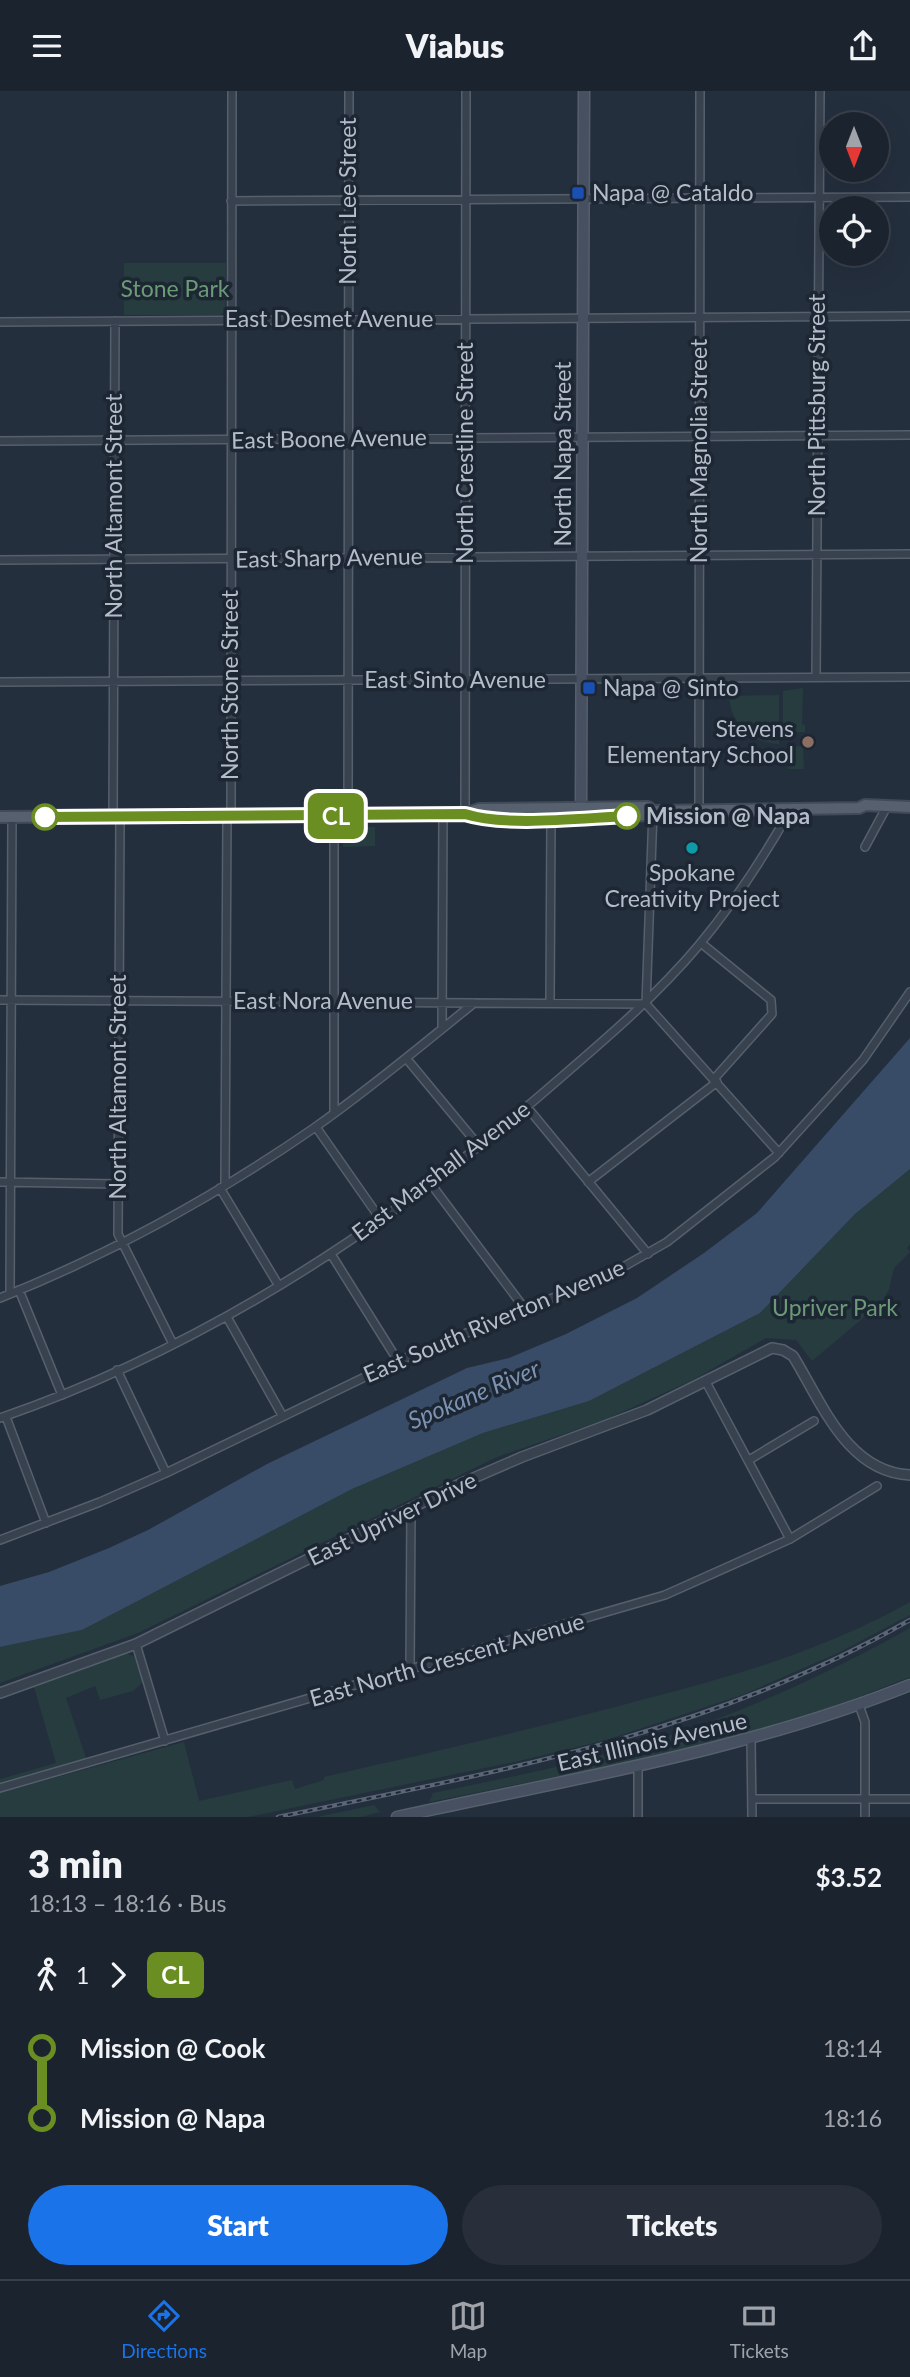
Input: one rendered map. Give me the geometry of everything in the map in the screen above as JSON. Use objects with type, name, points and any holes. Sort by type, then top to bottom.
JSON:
[{"type":"main road","name":"North Napa Street","points":[[581,812],[584,91]]},
{"type":"main road","points":[[859,808],[865,804],[900,804],[908,807]]},
{"type":"main road","points":[[6,817],[443,815],[465,814],[479,809],[581,812],[648,807],[653,811],[859,808],[885,810],[908,807]]},
{"type":"main road","points":[[465,814],[479,818],[551,818],[581,812]]},
{"type":"main road","name":"East Illinois Avenue","points":[[397,1817],[638,1767],[751,1739],[859,1705],[910,1685]]},
{"type":"street","name":"North Stone Street","points":[[223,1186],[229,816],[232,91]]},
{"type":"street","name":"North Lee Street","points":[[348,816],[349,91]]},
{"type":"street","name":"North Crestline Street","points":[[465,814],[466,91]]},
{"type":"street","name":"North Magnolia Street","points":[[699,811],[700,91]]},
{"type":"street","name":"North Pittsburg Street","points":[[816,677],[820,91]]},
{"type":"street","points":[[232,201],[910,197]]},
{"type":"street","name":"East Desmet Avenue","points":[[0,322],[910,316]]},
{"type":"street","name":"North Altamont Street","points":[[115,321],[113,683],[119,1000],[117,1184],[121,1242],[173,1343]]},
{"type":"street","name":"East Boone Avenue","points":[[0,441],[910,435]]},
{"type":"street","name":"East Sharp Avenue","points":[[0,560],[910,554]]},
{"type":"street","name":"East Sinto Avenue","points":[[0,683],[910,677]]},
{"type":"street","name":"East Marshall Avenue","points":[[3,1417],[62,1395],[227,1317],[331,1254],[431,1184],[527,1107],[646,1004],[701,943],[792,809]]},
{"type":"street","points":[[865,847],[885,810]]},
{"type":"street","points":[[653,811],[646,1004],[779,1153]]},
{"type":"street","points":[[442,1028],[443,815]]},
{"type":"street","points":[[334,816],[334,1113]]},
{"type":"street","points":[[6,817],[11,1000],[10,1294]]},
{"type":"street","points":[[550,1003],[551,818]]},
{"type":"street","points":[[588,1182],[715,1081],[772,1014],[771,1000],[701,943]]},
{"type":"street","name":"East South Riverton Avenue","points":[[0,1540],[166,1473],[398,1360],[608,1275],[648,1254],[779,1153],[863,1060],[910,992]]},
{"type":"street","name":"East Nora Avenue","points":[[0,1000],[646,1004]]},
{"type":"street","points":[[0,1298],[121,1242],[223,1186],[334,1113],[475,1002]]},
{"type":"street","points":[[406,1058],[479,1146]]},
{"type":"street","points":[[527,1107],[648,1254]]},
{"type":"street","points":[[316,1126],[381,1220]]},
{"type":"street","points":[[0,1182],[117,1184]]},
{"type":"street","points":[[431,1184],[525,1309]]},
{"type":"street","points":[[223,1186],[279,1286]]},
{"type":"street","points":[[331,1254],[398,1360]]},
{"type":"street","points":[[19,1290],[62,1395]]},
{"type":"street","points":[[227,1317],[282,1415]]},
{"type":"street","name":"East Upriver Drive","points":[[0,1693],[136,1644],[411,1509],[522,1457],[635,1415],[706,1382],[761,1351],[783,1350],[793,1356],[845,1439],[858,1454],[882,1469],[910,1475]]},
{"type":"street","points":[[117,1370],[166,1473]]},
{"type":"street","points":[[706,1382],[790,1539]]},
{"type":"street","points":[[3,1417],[46,1523]]},
{"type":"street","points":[[749,1460],[814,1420]]},
{"type":"street","name":"East North Crescent Avenue","points":[[0,1788],[665,1595],[790,1539],[877,1486]]},
{"type":"street","points":[[410,1671],[411,1509]]},
{"type":"street","points":[[136,1644],[165,1741]]},
{"type":"street","points":[[859,1705],[865,1722],[864,1817]]},
{"type":"street","points":[[751,1739],[752,1817]]},
{"type":"street","points":[[638,1767],[638,1817]]},
{"type":"street","points":[[752,1799],[910,1799]]},
{"type":"green space","name":"Stone Park","points":[[124,263],[226,263],[225,312],[220,315],[124,315]]},
{"type":"green space","points":[[803,688],[802,724],[805,725],[805,732],[783,733],[783,691]]},
{"type":"green space","points":[[779,695],[779,744],[759,740],[744,730],[734,715],[729,696]]},
{"type":"green space","points":[[803,746],[804,769],[788,769],[788,747]]},
{"type":"green space","points":[[343,827],[375,827],[375,846],[343,847]]},
{"type":"green space","name":"Upriver Park","points":[[910,1169],[910,1244],[907,1248],[910,1252],[894,1268],[889,1290],[881,1303],[812,1361],[796,1340],[766,1338],[693,1380],[602,1421],[497,1457],[138,1633],[0,1683],[0,1647],[82,1630],[352,1489],[483,1433],[589,1401],[760,1313],[855,1214]]},
{"type":"green space","points":[[910,1602],[910,1615],[838,1653],[742,1695],[606,1740],[519,1761],[248,1817],[0,1817],[0,1793],[184,1742],[199,1801],[292,1780],[295,1789],[324,1780],[324,1777],[554,1723],[739,1673],[841,1636]]},
{"type":"green space","points":[[910,1628],[910,1677],[840,1704],[787,1722],[685,1749],[429,1802],[433,1793],[593,1758],[714,1720],[814,1678]]},
{"type":"green space","points":[[126,1653],[135,1657],[143,1682],[133,1691],[100,1700],[95,1686],[66,1698],[87,1761],[0,1785],[0,1779],[56,1763],[34,1687]]},
{"type":"green space","points":[[374,1805],[380,1812],[361,1817],[317,1817]]},
{"type":"water","name":"Spokane River","points":[[910,1038],[910,1169],[855,1214],[760,1313],[589,1401],[483,1433],[352,1489],[82,1630],[0,1647],[0,1586],[49,1572],[109,1548],[148,1530],[267,1464],[467,1368],[509,1358],[566,1334],[637,1298],[757,1213]]},
{"type":"railway","points":[[278,1817],[523,1765],[681,1720],[759,1692],[835,1659],[910,1620]]},
{"type":"bus line","name":"CL","points":[[45,817],[465,814],[479,818],[517,819],[627,816]]},
{"type":"place","name":"Napa @ Cataldo","points":[[578,193]]},
{"type":"place","name":"Napa @ Sinto","points":[[589,688]]},
{"type":"place","name":"Stevens Elementary School","points":[[808,742]]},
{"type":"place","name":"Mission @ Napa","points":[[627,816]]},
{"type":"place","name":"Spokane Creativity Project","points":[[692,848]]}]
